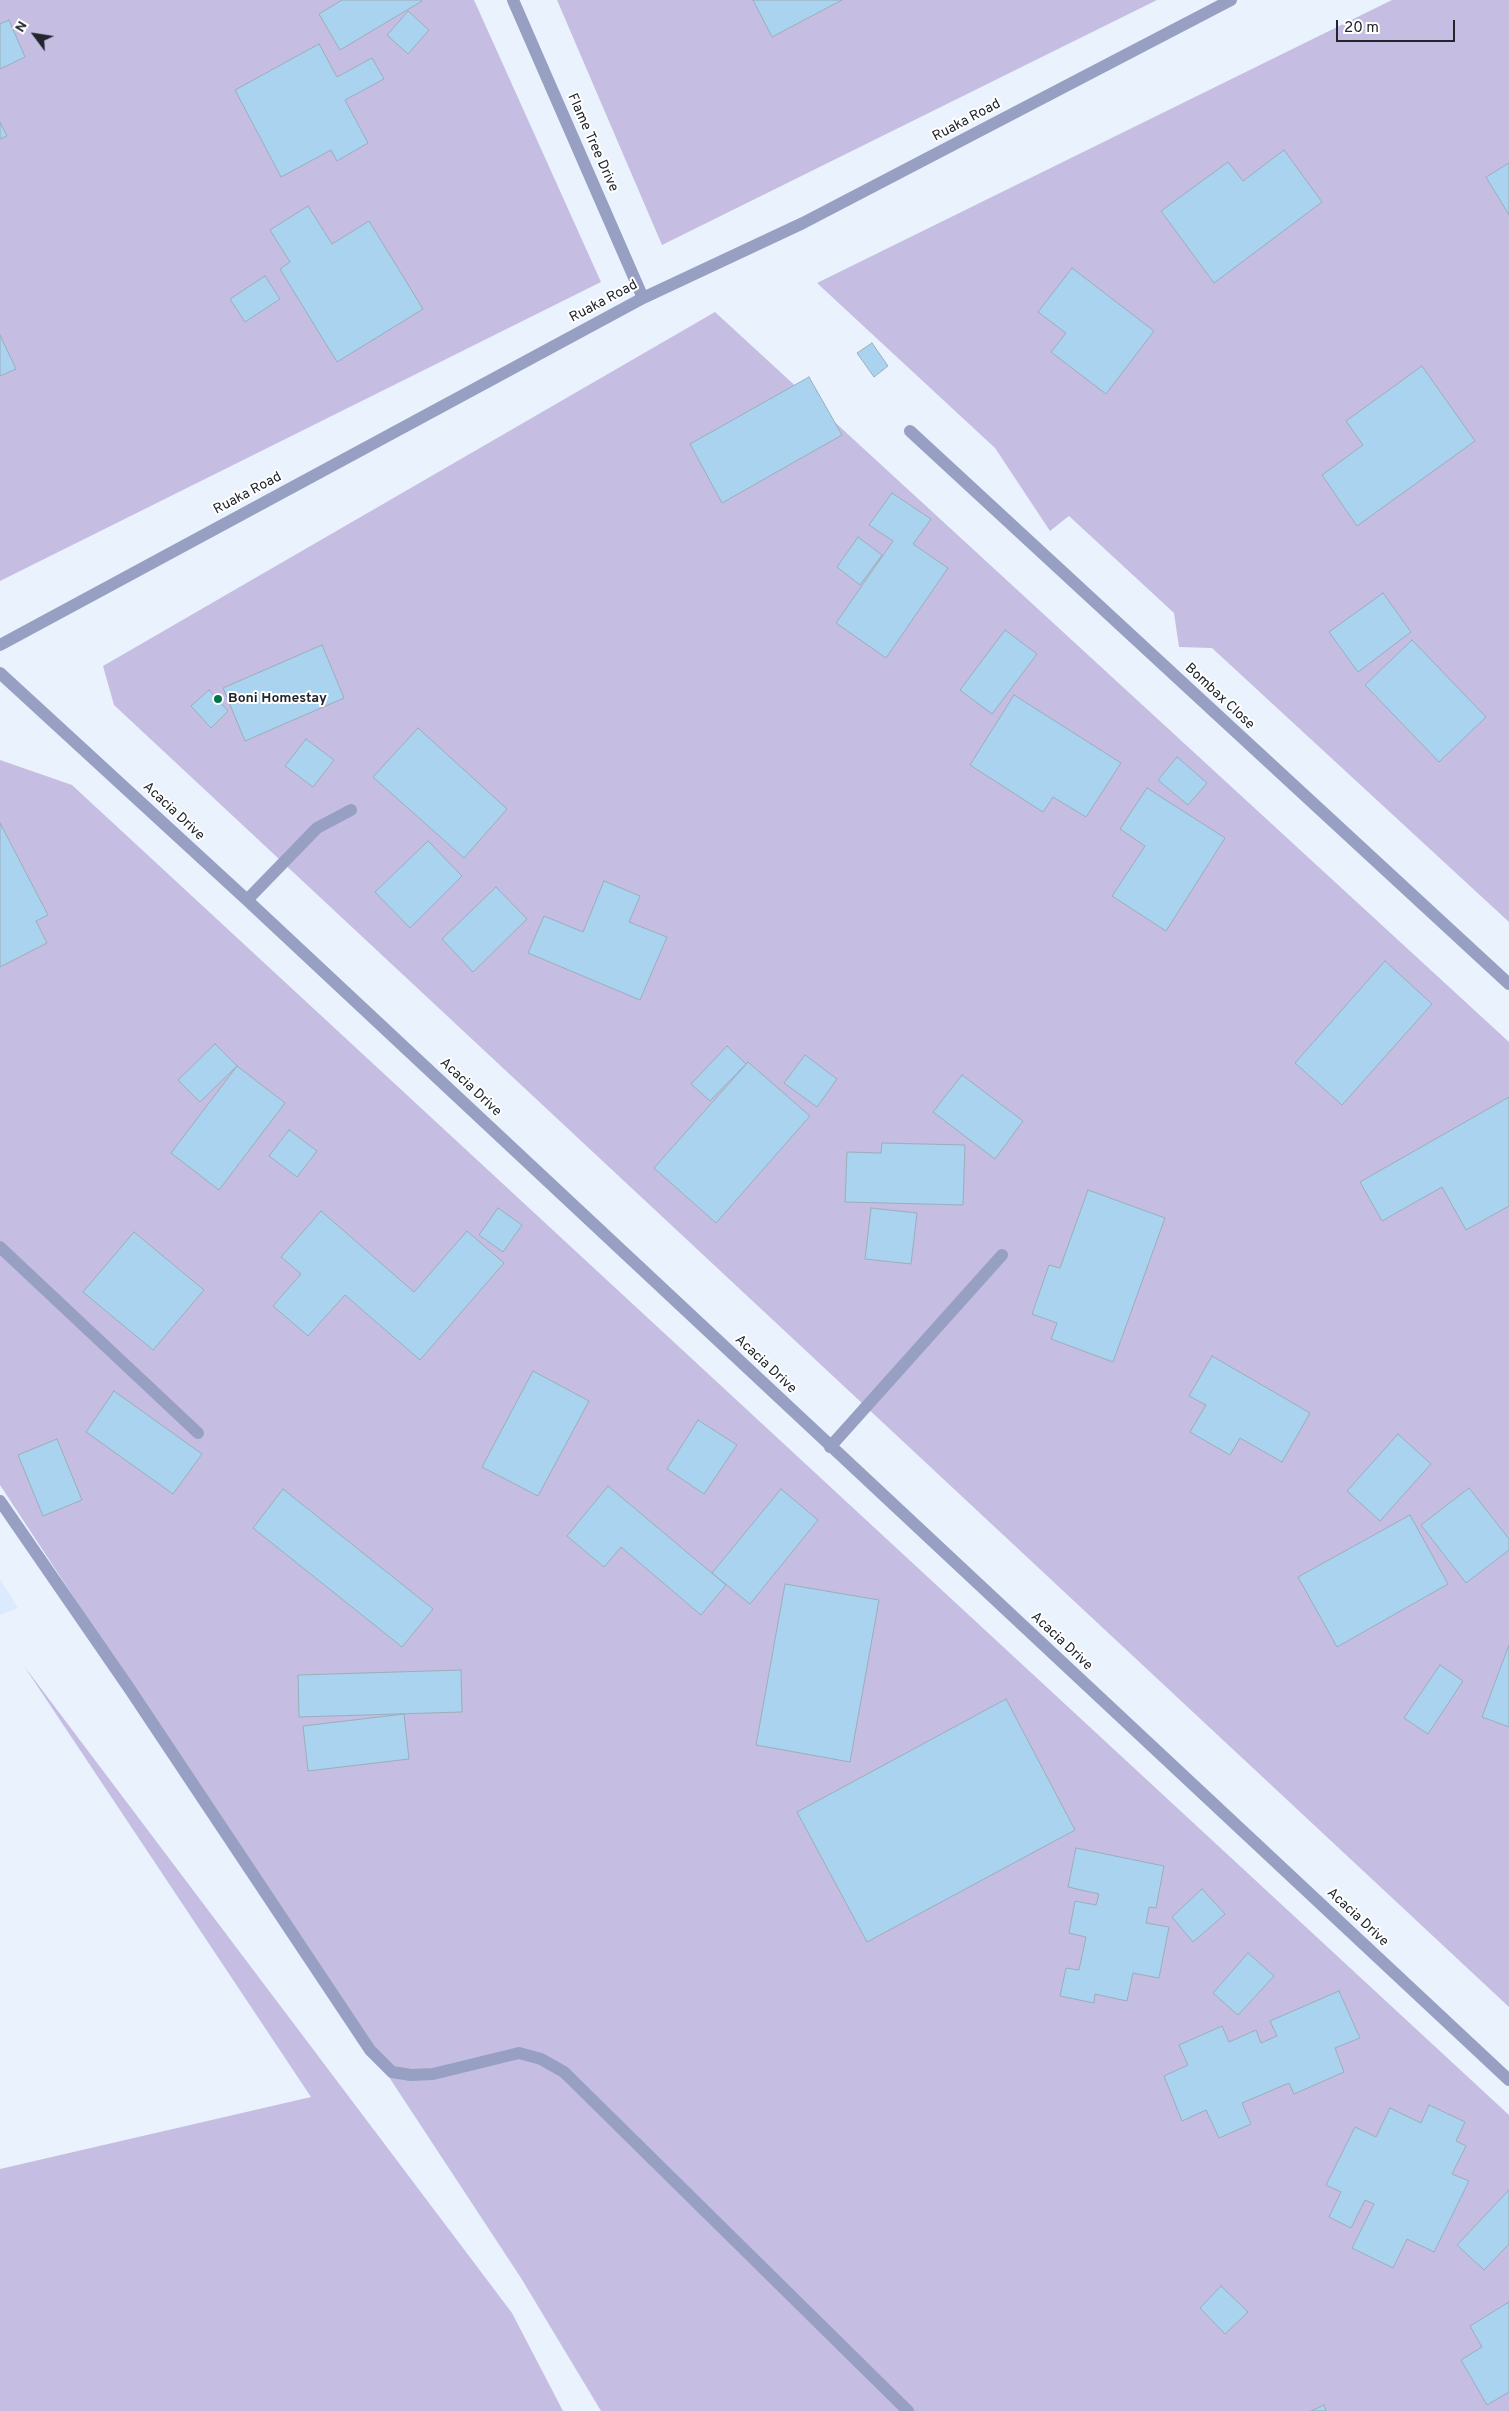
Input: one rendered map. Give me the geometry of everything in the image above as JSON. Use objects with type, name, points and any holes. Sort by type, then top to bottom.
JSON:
[{"type":"street","name":"Flame Tree Drive","points":[[514,0],[643,298]]},
{"type":"street","name":"Ruaka Road","points":[[0,645],[643,298],[803,223],[1231,0]]},
{"type":"street","name":"Bombax Close","points":[[910,431],[1509,984]]},
{"type":"street","name":"Acacia Drive","points":[[0,673],[247,900],[1509,2080]]},
{"type":"street","points":[[247,900],[317,828],[351,810]]},
{"type":"street","points":[[0,1247],[198,1433]]},
{"type":"street","points":[[830,1447],[1002,1255]]},
{"type":"street","points":[[0,1501],[135,1696],[370,2050],[392,2072],[411,2075],[433,2074],[519,2052],[541,2059],[564,2072],[908,2411]]},
{"type":"shaded area","points":[[0,0],[474,0],[601,282],[0,581]]},
{"type":"shaded area","points":[[557,0],[1157,0],[662,245]]},
{"type":"shaded area","points":[[1392,0],[1509,0],[1509,922],[1212,648],[1179,647],[1174,613],[1069,516],[1050,531],[995,448],[817,283]]},
{"type":"shaded area","points":[[715,312],[1509,1042],[1509,2007],[114,705],[103,666]]},
{"type":"shaded area","points":[[0,760],[72,785],[1509,2115],[1509,2411],[601,2411],[521,2278],[0,1485]]},
{"type":"shaded area","points":[[0,1579],[18,1608],[0,1615]]},
{"type":"shaded area","points":[[24,1666],[512,2313],[563,2411],[0,2411],[0,2169],[311,2097]]},
{"type":"building","points":[[342,0],[422,1],[340,50],[319,14]]},
{"type":"building","points":[[753,0],[842,0],[772,37]]},
{"type":"building","points":[[408,11],[429,30],[408,54],[387,35]]},
{"type":"building","points":[[9,20],[25,57],[0,69],[0,24]]},
{"type":"building","points":[[319,44],[337,77],[372,58],[384,79],[345,100],[368,143],[337,161],[331,150],[281,177],[235,90]]},
{"type":"building","points":[[0,122],[7,136],[0,139]]},
{"type":"building","points":[[1284,150],[1322,202],[1214,283],[1161,211],[1228,162],[1243,181]]},
{"type":"building","points":[[1509,163],[1509,215],[1486,177]]},
{"type":"building","points":[[308,206],[332,244],[369,221],[423,309],[337,362],[280,269],[290,262],[270,230]]},
{"type":"building","points":[[1072,268],[1154,331],[1106,394],[1051,352],[1066,333],[1038,312]]},
{"type":"building","points":[[265,276],[280,299],[245,322],[230,299]]},
{"type":"building","points":[[0,335],[16,369],[0,376]]},
{"type":"building","points":[[872,343],[888,366],[874,377],[857,353]]},
{"type":"building","points":[[1422,366],[1475,441],[1357,526],[1322,475],[1363,445],[1346,421]]},
{"type":"building","points":[[809,377],[842,435],[722,503],[690,444]]},
{"type":"building","points":[[892,493],[931,519],[913,544],[948,568],[886,658],[836,623],[893,541],[869,525]]},
{"type":"building","points":[[858,537],[882,555],[860,585],[837,567]]},
{"type":"building","points":[[1383,593],[1411,632],[1358,672],[1329,632]]},
{"type":"building","points":[[1005,630],[1037,654],[992,714],[960,690]]},
{"type":"building","points":[[1412,640],[1486,717],[1439,762],[1365,685]]},
{"type":"building","points":[[322,645],[344,698],[245,741],[223,688]]},
{"type":"building","points":[[209,690],[228,711],[211,728],[191,706]]},
{"type":"building","points":[[1014,695],[1121,763],[1086,817],[1053,797],[1043,812],[970,765]]},
{"type":"building","points":[[418,728],[507,809],[464,858],[373,777]]},
{"type":"building","points":[[306,739],[334,760],[313,787],[285,766]]},
{"type":"building","points":[[1177,757],[1207,783],[1188,805],[1158,780]]},
{"type":"building","points":[[1147,788],[1225,838],[1166,931],[1112,896],[1145,846],[1120,829]]},
{"type":"building","points":[[0,823],[48,915],[36,921],[47,943],[0,967]]},
{"type":"building","points":[[428,841],[462,876],[410,928],[375,892]]},
{"type":"building","points":[[604,881],[640,896],[629,922],[667,937],[640,1000],[528,953],[544,916],[583,932]]},
{"type":"building","points":[[496,887],[527,919],[473,972],[442,939]]},
{"type":"building","points":[[1385,961],[1432,1004],[1342,1105],[1295,1063]]},
{"type":"building","points":[[215,1044],[237,1066],[200,1102],[178,1080]]},
{"type":"building","points":[[727,1046],[746,1064],[710,1101],[691,1084]]},
{"type":"building","points":[[805,1055],[837,1079],[817,1107],[784,1083]]},
{"type":"building","points":[[748,1062],[810,1116],[716,1223],[654,1168]]},
{"type":"building","points":[[237,1066],[285,1103],[219,1190],[171,1153]]},
{"type":"building","points":[[962,1075],[1023,1121],[995,1159],[933,1112]]},
{"type":"building","points":[[1509,1097],[1509,1206],[1466,1230],[1442,1187],[1382,1221],[1360,1182]]},
{"type":"building","points":[[289,1130],[317,1151],[297,1177],[269,1156]]},
{"type":"building","points":[[882,1143],[965,1145],[963,1205],[845,1202],[847,1152],[881,1153]]},
{"type":"building","points":[[1088,1190],[1165,1218],[1113,1362],[1051,1339],[1057,1323],[1032,1314],[1049,1265],[1060,1268]]},
{"type":"building","points":[[498,1208],[522,1225],[503,1252],[479,1235]]},
{"type":"building","points":[[871,1208],[917,1213],[911,1264],[865,1259]]},
{"type":"building","points":[[321,1211],[414,1292],[467,1231],[504,1263],[420,1360],[345,1295],[308,1336],[273,1306],[301,1274],[281,1257]]},
{"type":"building","points":[[134,1232],[204,1290],[153,1350],[83,1292]]},
{"type":"building","points":[[1212,1356],[1310,1413],[1282,1462],[1240,1438],[1230,1455],[1190,1432],[1206,1405],[1189,1396]]},
{"type":"building","points":[[533,1371],[589,1401],[538,1496],[482,1467]]},
{"type":"building","points":[[114,1391],[202,1454],[173,1494],[86,1432]]},
{"type":"building","points":[[698,1420],[737,1445],[704,1494],[667,1469]]},
{"type":"building","points":[[1398,1434],[1431,1464],[1380,1521],[1347,1491]]},
{"type":"building","points":[[57,1439],[82,1500],[43,1516],[18,1455]]},
{"type":"building","points":[[608,1486],[726,1585],[701,1615],[621,1547],[604,1567],[567,1536]]},
{"type":"building","points":[[1469,1488],[1509,1539],[1509,1550],[1466,1583],[1421,1525]]},
{"type":"building","points":[[283,1489],[433,1609],[402,1647],[253,1528]]},
{"type":"building","points":[[781,1489],[818,1520],[750,1604],[712,1573]]},
{"type":"building","points":[[1410,1515],[1448,1584],[1337,1647],[1298,1577]]},
{"type":"building","points":[[785,1584],[879,1600],[850,1762],[756,1745]]},
{"type":"building","points":[[1509,1645],[1509,1727],[1482,1717]]},
{"type":"building","points":[[1440,1665],[1463,1681],[1428,1734],[1404,1718]]},
{"type":"building","points":[[461,1670],[462,1712],[299,1717],[298,1675]]},
{"type":"building","points":[[1006,1699],[1075,1830],[867,1942],[797,1812]]},
{"type":"building","points":[[404,1714],[409,1759],[308,1771],[303,1726]]},
{"type":"building","points":[[1076,1848],[1164,1866],[1156,1908],[1149,1907],[1146,1923],[1169,1927],[1159,1978],[1133,1973],[1127,2001],[1095,1994],[1094,2003],[1060,1996],[1066,1968],[1079,1970],[1086,1937],[1069,1933],[1075,1901],[1096,1905],[1099,1894],[1068,1887]]},
{"type":"building","points":[[1202,1889],[1225,1914],[1193,1942],[1172,1917]]},
{"type":"building","points":[[1248,1953],[1274,1976],[1238,2015],[1213,1993]]},
{"type":"building","points":[[1339,1991],[1360,2038],[1335,2048],[1344,2072],[1294,2094],[1289,2083],[1242,2103],[1251,2124],[1219,2138],[1206,2110],[1182,2121],[1164,2076],[1188,2065],[1179,2045],[1222,2026],[1229,2042],[1256,2030],[1261,2043],[1277,2036],[1270,2021]]},
{"type":"building","points":[[1429,2105],[1465,2122],[1456,2141],[1466,2146],[1452,2174],[1469,2181],[1434,2252],[1407,2239],[1393,2268],[1352,2248],[1374,2204],[1365,2200],[1351,2228],[1329,2217],[1341,2192],[1326,2185],[1355,2127],[1376,2137],[1390,2108],[1421,2123]]},
{"type":"building","points":[[1509,2190],[1509,2244],[1484,2270],[1457,2245]]},
{"type":"building","points":[[1221,2286],[1248,2312],[1225,2334],[1200,2308]]},
{"type":"building","points":[[1509,2302],[1509,2392],[1487,2405],[1461,2360],[1482,2347],[1470,2326]]},
{"type":"building","points":[[1324,2405],[1326,2411],[1311,2411]]},
{"type":"place","name":"Boni Homestay","points":[[218,699]]}]
